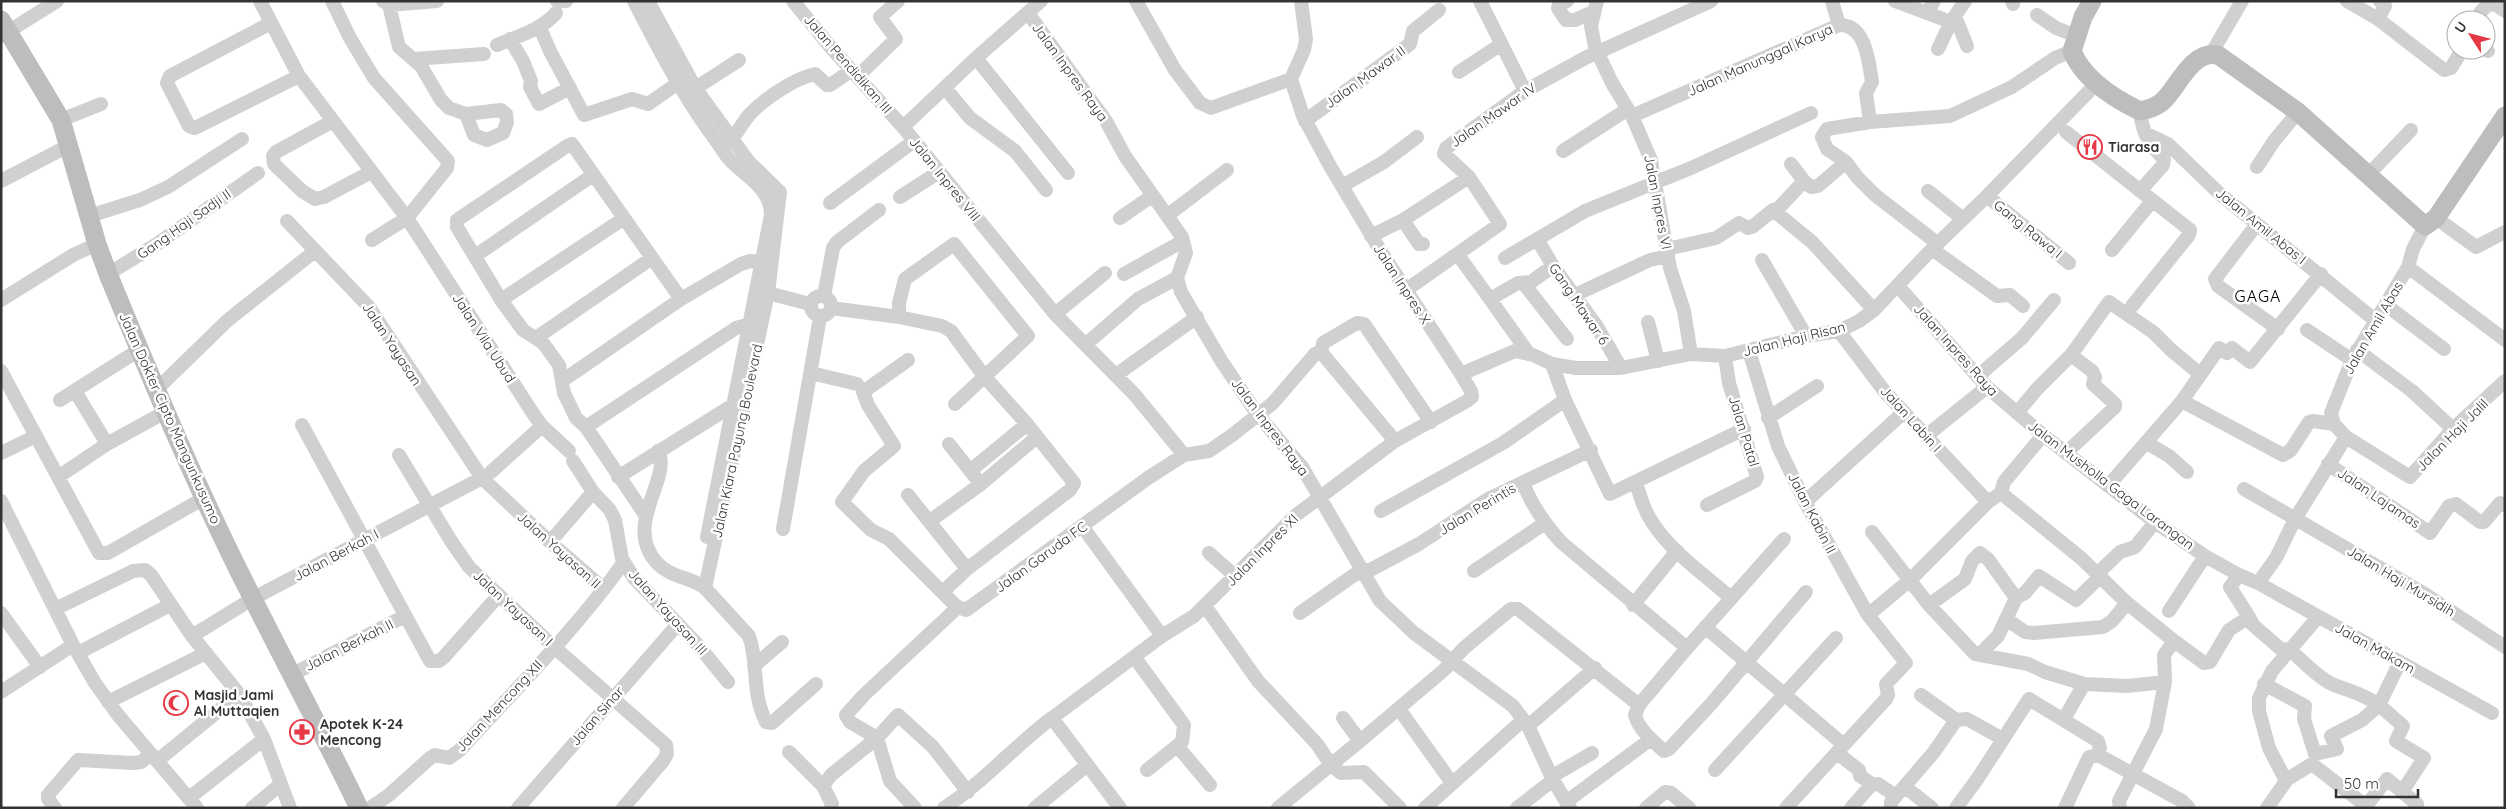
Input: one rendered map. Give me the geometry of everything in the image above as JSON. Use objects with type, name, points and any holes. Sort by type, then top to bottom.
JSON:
[{"type":"main road","points":[[2092,1],[2074,44],[2080,66],[2097,83],[2140,111],[2153,108],[2164,100],[2198,60],[2211,54],[2225,58],[2298,112],[2367,176],[2431,222],[2505,116]]},
{"type":"main road","name":"Jalan Dokter Cipto Mangunkusumo","points":[[4,29],[61,120],[97,244],[139,350],[204,498],[252,599],[293,674],[360,808]]},
{"type":"street","points":[[4,29],[57,1]]},
{"type":"street","name":"Jalan Vila Ubud","points":[[260,1],[299,76],[407,218],[542,426],[571,456]]},
{"type":"street","points":[[332,1],[350,38],[374,78],[448,161],[447,168],[407,218],[372,240]]},
{"type":"street","points":[[437,1],[386,3],[396,41],[401,50],[413,58],[426,73],[441,100],[454,110],[466,114]]},
{"type":"street","points":[[566,1],[556,7],[540,28],[532,29],[504,42],[523,61],[531,81],[530,87],[539,104],[570,88]]},
{"type":"street","points":[[634,1],[686,89],[727,144],[750,114],[780,90],[815,74],[827,85],[830,85],[855,73],[896,39],[880,18],[898,1]]},
{"type":"street","points":[[648,1],[686,89]]},
{"type":"street","name":"Jalan Inpres VIII","points":[[1041,1],[976,58],[903,127],[1054,314],[1116,375],[1184,455]]},
{"type":"street","points":[[1136,1],[1175,70],[1200,104],[1211,108],[1291,79],[1304,50],[1306,39],[1301,1]]},
{"type":"street","points":[[1480,1],[1500,45],[1525,91]]},
{"type":"street","points":[[1567,1],[1559,4],[1558,8],[1566,20],[1575,20],[1595,7]]},
{"type":"street","name":"Jalan Mawar IV","points":[[1469,177],[1444,154],[1446,148],[1525,91],[1585,58],[1598,54],[1711,1]]},
{"type":"street","points":[[1832,1],[1839,25]]},
{"type":"street","points":[[1895,1],[1931,7],[1951,22],[1957,21],[1967,46]]},
{"type":"street","points":[[1938,49],[1951,22],[1965,1]]},
{"type":"street","points":[[2211,54],[2242,1]]},
{"type":"street","points":[[2347,1],[2378,19],[2444,70],[2451,68],[2456,60]]},
{"type":"street","points":[[2378,19],[2385,6],[2380,1]]},
{"type":"street","name":"Jalan Pendidikan III","points":[[795,2],[833,50],[903,127]]},
{"type":"street","points":[[2483,10],[2488,4],[2496,5],[2505,12]]},
{"type":"street","name":"Jalan Inpres VI","points":[[1595,7],[1591,26],[1598,54],[1647,148],[1656,180],[1658,207],[1667,252],[1684,311],[1691,354]]},
{"type":"street","name":"Jalan Mawar II","points":[[1305,121],[1410,44],[1413,31],[1439,10]]},
{"type":"street","name":"Jalan Inpres Raya","points":[[1028,13],[1106,121],[1152,196],[1168,215],[1183,241]]},
{"type":"street","points":[[2023,306],[2010,295],[1997,296],[1935,246],[1857,177],[1846,162],[1824,145],[1822,137],[1827,129],[1870,122],[1950,116],[2012,87],[2074,44],[2037,15]]},
{"type":"street","points":[[272,23],[170,76],[167,83],[174,98],[189,126],[195,128],[299,76]]},
{"type":"street","name":"Jalan Manunggal Karya","points":[[1563,151],[1630,113],[1839,25],[1852,29],[1865,45],[1872,82],[1866,93],[1870,122]]},
{"type":"street","points":[[540,28],[582,113],[586,116],[632,99],[648,104],[686,89],[739,60]]},
{"type":"street","points":[[1459,72],[1500,45]]},
{"type":"street","points":[[413,58],[484,54]]},
{"type":"street","points":[[976,58],[1068,173]]},
{"type":"street","name":"Jalan Inpres X","points":[[1291,79],[1305,121],[1342,186],[1406,290],[1461,374],[1472,396],[1431,422],[1395,441],[1320,497]]},
{"type":"street","name":"Jalan Haji Risan","points":[[1461,374],[1515,351],[1530,354],[1552,364],[1576,368],[1621,368],[1691,354],[1725,356],[1806,336],[1839,332],[1874,310],[2097,83]]},
{"type":"street","points":[[945,88],[970,118],[1015,151],[1046,190]]},
{"type":"street","points":[[61,120],[101,104]]},
{"type":"street","points":[[2140,111],[2142,128],[2152,147],[2164,159],[2163,164],[2140,191]]},
{"type":"street","points":[[2257,167],[2274,141],[2298,112]]},
{"type":"street","points":[[1505,258],[1586,211],[1656,180],[1691,168],[1811,114]]},
{"type":"street","points":[[333,121],[276,152],[273,156],[274,164],[302,191],[315,199],[324,197],[371,172]]},
{"type":"street","points":[[2367,176],[2411,130]]},
{"type":"street","points":[[2066,132],[2190,230],[2189,235],[2132,306]]},
{"type":"street","name":"Jalan Amil Abas I","points":[[2145,133],[2168,144],[2220,194],[2321,274],[2376,321]]},
{"type":"street","points":[[1342,186],[1372,169],[1417,137]]},
{"type":"street","points":[[89,216],[140,200],[168,187],[242,138]]},
{"type":"street","points":[[830,203],[914,141]]},
{"type":"street","points":[[646,516],[586,427],[576,418],[564,393],[559,365],[543,343],[523,330],[501,300],[457,227],[457,220],[570,144],[575,146],[623,219],[681,299]]},
{"type":"street","name":"Jalan Kiara Payung Boulevard","points":[[701,585],[763,292],[768,263],[771,214],[771,203],[767,193],[728,158],[727,144]]},
{"type":"street","points":[[1,181],[68,146]]},
{"type":"street","points":[[1791,164],[1811,187],[1818,186],[1846,162]]},
{"type":"street","points":[[1168,215],[1228,170]]},
{"type":"street","points":[[900,197],[939,172]]},
{"type":"street","name":"Gang Haji Sadji II","points":[[108,274],[150,248],[258,173]]},
{"type":"street","points":[[475,256],[593,175]]},
{"type":"street","points":[[1372,236],[1403,220],[1469,177],[1500,224],[1406,290]]},
{"type":"street","points":[[1776,211],[1804,181]]},
{"type":"street","points":[[1928,191],[1963,219]]},
{"type":"street","points":[[1120,218],[1152,196]]},
{"type":"street","name":"Gang Rawa I","points":[[1987,196],[2069,263]]},
{"type":"street","points":[[2112,250],[2152,200]]},
{"type":"street","points":[[783,529],[825,307],[831,253],[836,242],[879,210]]},
{"type":"street","points":[[1575,295],[1667,252],[1716,238],[1739,223],[1748,228],[1752,227],[1770,210],[1776,211],[1812,242],[1874,310]]},
{"type":"street","points":[[501,300],[623,219]]},
{"type":"street","points":[[1403,220],[1419,244],[1423,244]]},
{"type":"street","name":"Jalan Yayasan","points":[[288,221],[369,307],[487,475]]},
{"type":"street","points":[[2431,222],[2476,247],[2505,232]]},
{"type":"street","name":"Jalan Amil Abas","points":[[2334,424],[2331,413],[2355,355],[2408,267],[2413,249],[2431,222]]},
{"type":"street","points":[[2257,224],[2215,279],[2218,286],[2278,329]]},
{"type":"street","name":"Gang Mawar 6","points":[[1537,239],[1553,266],[1596,325],[1621,368]]},
{"type":"street","points":[[1085,345],[1138,299],[1177,278],[1186,253],[1183,241],[1124,274]]},
{"type":"street","points":[[1,300],[66,260],[97,244]]},
{"type":"street","points":[[899,318],[899,303],[906,279],[949,246],[957,245],[1028,336],[955,404]]},
{"type":"street","points":[[156,389],[228,320],[315,251]]},
{"type":"street","points":[[1458,255],[1530,354]]},
{"type":"street","points":[[536,338],[652,258]]},
{"type":"street","points":[[1762,260],[1806,336]]},
{"type":"street","points":[[562,381],[681,299],[741,264],[750,261],[768,263]]},
{"type":"street","points":[[1490,299],[1518,283],[1531,282],[1553,266]]},
{"type":"street","points":[[2408,267],[2440,289],[2505,340]]},
{"type":"street","points":[[1054,314],[1104,273]]},
{"type":"street","points":[[2108,486],[2182,401],[2219,348],[2227,353],[2232,348],[2250,362],[2321,274]]},
{"type":"street","name":"Jalan Inpres Raya","points":[[1177,278],[1181,292],[1222,362],[1258,415],[1302,466],[1365,572],[1380,601],[1397,619],[1512,706],[1525,723],[1552,779],[1568,805]]},
{"type":"street","points":[[1524,284],[1567,339]]},
{"type":"street","name":"Jalan Inpres Raya","points":[[1898,286],[1982,381],[2017,413]]},
{"type":"street","points":[[763,292],[810,304],[813,299],[825,307],[942,326],[952,332],[984,376],[1027,424],[1072,479],[1073,487],[967,569],[948,587]]},
{"type":"street","points":[[1926,436],[1982,381],[2054,300]]},
{"type":"street","points":[[2017,413],[2037,388],[2071,355],[2110,302],[2153,332],[2200,374]]},
{"type":"street","points":[[2386,305],[2444,349]]},
{"type":"street","points":[[1116,375],[1197,317]]},
{"type":"street","points":[[586,427],[736,328],[757,322]]},
{"type":"street","points":[[1648,322],[1658,361]]},
{"type":"street","name":"Jalan Garuda FC","points":[[958,608],[966,610],[971,608],[1082,526],[1184,455],[1209,451],[1273,403],[1315,354],[1321,352],[1323,343],[1357,323],[1364,324],[1431,422]]},
{"type":"street","points":[[2307,330],[2355,355],[2412,391],[2453,429]]},
{"type":"street","name":"Jalan Labin I","points":[[1839,332],[1872,376],[1988,502]]},
{"type":"street","points":[[60,400],[139,350]]},
{"type":"street","name":"Jalan Kabin II","points":[[1749,351],[1778,446],[1805,502],[1868,615],[1906,660],[1905,664],[1886,684],[1888,696],[1886,699],[1840,749]]},
{"type":"street","points":[[1321,352],[1395,441]]},
{"type":"street","points":[[2068,452],[2116,404],[2093,384],[2095,377],[2092,371],[2071,355]]},
{"type":"street","name":"Jalan Patal","points":[[1707,505],[1755,481],[1757,477],[1730,383],[1725,356]]},
{"type":"street","points":[[908,360],[863,392],[868,405],[894,446],[864,471],[843,498],[844,505],[871,530],[889,539],[958,608],[864,695],[846,715],[850,722],[877,738],[890,780],[915,808]]},
{"type":"street","points":[[1552,364],[1565,400],[1591,450],[1610,494],[1744,429]]},
{"type":"street","points":[[1,372],[95,549],[103,554],[204,498]]},
{"type":"street","points":[[811,373],[857,384]]},
{"type":"street","points":[[1768,418],[1817,386]]},
{"type":"street","points":[[75,391],[107,444]]},
{"type":"street","name":"Jalan Haji Jalil","points":[[2346,437],[2408,477],[2412,475],[2453,429],[2502,391]]},
{"type":"street","points":[[1381,512],[1503,443],[1565,400]]},
{"type":"street","points":[[618,477],[741,401]]},
{"type":"street","points":[[2182,401],[2283,455],[2291,450],[2309,422],[2334,424],[2346,437],[2295,520],[2276,558],[2258,583]]},
{"type":"street","points":[[58,477],[107,444],[167,411]]},
{"type":"street","points":[[1805,502],[1904,412]]},
{"type":"street","name":"Jalan Musholla Gaga Larangan","points":[[2017,413],[2155,522],[2205,556],[2258,583]]},
{"type":"street","points":[[970,471],[1027,424]]},
{"type":"street","points":[[302,425],[366,539],[426,656],[434,662],[444,657],[499,595]]},
{"type":"street","points":[[487,475],[542,426]]},
{"type":"street","points":[[1868,615],[1910,580],[1988,502],[2001,493],[2004,482],[2043,435]]},
{"type":"street","points":[[1,453],[36,436]]},
{"type":"street","points":[[930,521],[981,484],[1037,437]]},
{"type":"street","points":[[2147,443],[2169,456],[2187,472]]},
{"type":"street","points":[[949,444],[981,484]]},
{"type":"street","name":"Jalan Perintis","points":[[1300,613],[1354,575],[1365,572],[1418,544],[1488,499],[1591,450]]},
{"type":"street","points":[[658,451],[660,464],[646,516],[645,538],[653,558],[673,574],[701,585],[749,636],[752,645],[756,693],[765,719],[770,724],[816,684]]},
{"type":"street","name":"Jalan Yayasan I","points":[[399,455],[462,559],[554,647],[664,743],[667,751],[663,761],[623,808]]},
{"type":"street","name":"Jalan Yayasan III","points":[[571,456],[593,492],[603,500],[612,515],[618,547],[624,562],[645,591],[698,644],[728,682]]},
{"type":"street","name":"Jalan Lajamas","points":[[2328,464],[2430,532],[2449,506],[2456,504],[2480,522],[2484,522],[2496,505],[2500,503],[2505,505]]},
{"type":"street","name":"Jalan Berkah I","points":[[192,636],[252,599],[487,475]]},
{"type":"street","name":"Jalan Yayasan II","points":[[487,475],[550,542],[604,589],[554,647]]},
{"type":"street","points":[[1523,482],[1530,501],[1544,524],[1570,551],[1687,648]]},
{"type":"street","points":[[1636,482],[1645,510],[1653,524],[1678,551],[1731,598]]},
{"type":"street","name":"Jalan Haji Mursidih","points":[[2244,490],[2425,594],[2505,647]]},
{"type":"street","points":[[550,542],[593,492]]},
{"type":"street","points":[[2001,493],[2099,574],[2127,603],[2174,641],[2207,664],[2229,630],[2249,617]]},
{"type":"street","points":[[908,495],[967,569]]},
{"type":"street","name":"Jalan Inpres XI","points":[[944,808],[968,792],[1024,739],[1070,702],[1135,658],[1162,636],[1194,616],[1278,530],[1320,497]]},
{"type":"street","points":[[3,510],[76,649],[108,702],[193,803],[264,739]]},
{"type":"street","points":[[1979,656],[1998,636],[2016,598],[2025,593],[2039,576],[2076,600],[2120,552],[2135,547],[2155,522]]},
{"type":"street","points":[[1474,570],[1544,524]]},
{"type":"street","points":[[1082,526],[1162,636]]},
{"type":"street","points":[[1872,532],[1930,605],[1972,652],[1979,656],[2028,664],[2045,672],[2084,684],[2127,686],[2165,682]]},
{"type":"street","points":[[1784,538],[1687,648],[1640,705],[1635,714],[1637,722],[1664,751],[1669,749],[1747,662],[1806,592]]},
{"type":"street","points":[[1633,605],[1678,551]]},
{"type":"street","points":[[1209,553],[1235,576]]},
{"type":"street","points":[[1930,605],[1966,579],[1972,562],[1980,553],[1988,559],[2016,598]]},
{"type":"street","points":[[2169,610],[2205,556]]},
{"type":"street","points":[[604,589],[624,562]]},
{"type":"street","points":[[55,609],[133,571],[145,570],[151,575],[192,636],[239,694],[264,739],[290,808]]},
{"type":"street","points":[[2239,575],[2230,587],[2253,625],[2282,650],[2289,649],[2328,681],[2365,695],[2402,726],[2396,741],[2424,758],[2402,792]]},
{"type":"street","name":"Jalan Makam","points":[[2258,583],[2492,713]]},
{"type":"street","points":[[2006,619],[2025,632],[2034,633],[2103,627],[2112,621],[2127,603]]},
{"type":"street","points":[[1,692],[40,667],[170,605]]},
{"type":"street","points":[[1205,606],[1258,681],[1317,744],[1331,765],[1341,773],[1364,772],[1400,808]]},
{"type":"street","points":[[1278,808],[1399,709],[1452,662],[1464,648],[1511,610],[1518,609],[1640,705]]},
{"type":"street","points":[[1,613],[40,667]]},
{"type":"street","name":"Jalan Berkah II","points":[[293,674],[405,616]]},
{"type":"street","points":[[2286,780],[2269,748],[2258,706],[2264,684],[2289,649],[2318,617]]},
{"type":"street","name":"Jalan Sinar","points":[[518,808],[612,697],[678,624]]},
{"type":"street","points":[[1705,628],[1784,694],[1840,749],[1859,770],[1860,776],[1872,784],[1878,784],[1897,797],[1932,808]]},
{"type":"street","points":[[1715,770],[1836,638]]},
{"type":"street","points":[[2118,807],[2119,801],[2156,729],[2165,682],[2164,655],[2174,641]]},
{"type":"street","points":[[754,666],[782,642]]},
{"type":"street","name":"Jalan Mencong XII","points":[[370,808],[390,795],[430,758],[438,755],[445,759],[449,758],[460,750],[554,647]]},
{"type":"street","points":[[108,702],[206,653]]},
{"type":"street","points":[[1135,658],[1184,725],[1185,734],[1178,747],[1147,770]]},
{"type":"street","points":[[2264,684],[2305,706],[2304,719],[2315,754],[2336,749],[2332,736],[2362,720],[2378,705],[2400,662]]},
{"type":"street","points":[[1425,808],[1452,783],[1595,668]]},
{"type":"street","points":[[2064,719],[2084,684]]},
{"type":"street","points":[[55,808],[48,799],[48,795],[78,760],[83,758],[134,763],[154,757],[239,694]]},
{"type":"street","points":[[1921,695],[1956,720],[1967,719],[2003,739]]},
{"type":"street","points":[[1956,808],[2031,698],[2098,742],[2100,748],[2098,755]]},
{"type":"street","points":[[1399,709],[1452,783]]},
{"type":"street","points":[[823,786],[831,775],[877,738],[896,716],[899,716],[933,747],[968,792]]},
{"type":"street","points":[[1052,718],[1120,808]]},
{"type":"street","points":[[1343,718],[1360,741]]},
{"type":"street","points":[[1897,797],[1934,752],[1956,720]]},
{"type":"street","points":[[1568,805],[1651,738]]},
{"type":"street","points":[[1178,747],[1210,785]]},
{"type":"street","points":[[1786,808],[1840,749]]},
{"type":"street","points":[[788,752],[823,786],[832,804],[831,808]]},
{"type":"street","points":[[1517,808],[1552,779],[1592,753]]},
{"type":"street","points":[[2064,808],[2090,757],[2098,755],[2182,801],[2189,808]]},
{"type":"street","points":[[2267,808],[2285,785],[2286,780],[2312,764],[2366,807],[2387,780],[2417,804],[2417,808]]},
{"type":"street","points":[[1036,808],[1087,765]]},
{"type":"street","points":[[252,808],[281,784]]},
{"type":"street","points":[[1851,808],[1872,784]]},
{"type":"street","points":[[1646,808],[1665,792],[1671,793],[1689,808]]},
{"type":"place","name":"Tiarasa","points":[[2090,147]]},
{"type":"place","name":"Masjid Jami Al Muttaqien","points":[[176,703]]},
{"type":"place","name":"Apotek K-24 Mencong","points":[[302,732]]},
{"type":"district","name":"GAGA","points":[[2258,296]]}]
